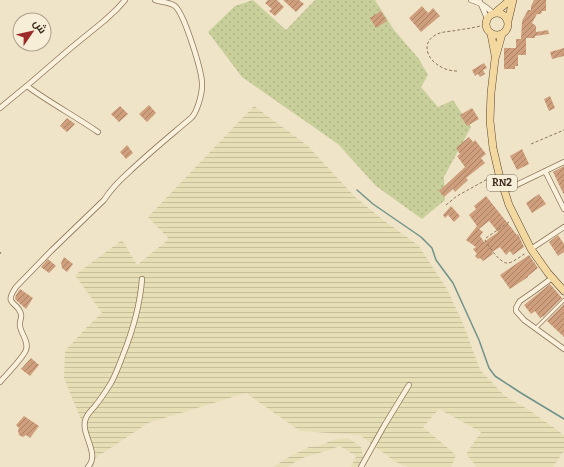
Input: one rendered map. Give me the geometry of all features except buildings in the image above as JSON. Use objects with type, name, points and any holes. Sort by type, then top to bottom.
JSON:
[{"type":"main road","points":[[490,17],[510,0]]},
{"type":"main road","name":"RN2","points":[[513,0],[508,25],[502,34],[495,60],[491,93],[490,121],[493,148],[499,174],[509,205],[531,249],[552,278],[561,283],[564,291]]},
{"type":"main road","points":[[490,17],[504,15],[508,21]]},
{"type":"main road","name":"RN2","points":[[490,17],[486,29],[491,34],[495,60]]},
{"type":"main road","points":[[491,34],[502,34]]},
{"type":"street","points":[[0,108],[109,17],[125,0]]},
{"type":"street","points":[[0,382],[26,350],[25,339],[20,326],[21,314],[10,299],[16,288],[57,245],[104,200],[108,193],[155,148],[194,116],[202,84],[193,47],[182,17],[176,7],[169,3],[155,0]]},
{"type":"street","points":[[471,0],[480,2],[484,5],[490,17]]},
{"type":"street","points":[[27,86],[98,132]]},
{"type":"street","points":[[504,191],[564,162]]},
{"type":"street","points":[[545,171],[564,209]]},
{"type":"street","points":[[531,249],[564,226]]},
{"type":"street","points":[[552,278],[520,300],[516,308],[519,315],[524,320],[564,349]]},
{"type":"street","points":[[88,467],[92,459],[85,428],[85,419],[104,393],[117,371],[135,323],[142,279]]},
{"type":"street","points":[[361,467],[409,385]]},
{"type":"lane","points":[[536,328],[564,300]]},
{"type":"path","points":[[457,72],[446,70],[431,58],[426,49],[429,41],[434,35],[439,33],[490,17]]},
{"type":"path","points":[[531,144],[564,130]]},
{"type":"path","points":[[446,205],[457,196],[499,174]]},
{"type":"path","points":[[516,218],[485,240],[501,261],[505,263],[518,259],[531,249]]},
{"type":"shaded area","points":[[254,106],[308,146],[355,197],[383,220],[418,245],[447,289],[464,326],[480,370],[505,396],[529,410],[564,435],[564,451],[553,467],[477,467],[466,454],[481,432],[439,409],[423,427],[456,455],[451,467],[408,467],[394,461],[360,435],[300,431],[246,393],[148,423],[94,459],[82,422],[64,378],[65,351],[102,313],[75,275],[122,240],[137,265],[169,239],[148,217]]},
{"type":"shaded area","points":[[348,438],[361,447],[363,457],[358,467],[351,467],[356,456],[340,446],[302,458],[287,467],[273,467],[309,447],[318,446],[336,439]]},
{"type":"green space","points":[[253,0],[286,30],[315,0],[375,0],[394,30],[419,59],[428,75],[421,87],[438,107],[453,100],[471,127],[444,177],[445,200],[422,219],[376,186],[338,144],[242,77],[208,32],[235,6]]},
{"type":"waterway","points":[[357,190],[373,204],[421,237],[432,248],[436,260],[453,283],[479,340],[489,368],[495,376],[564,419]]}]
